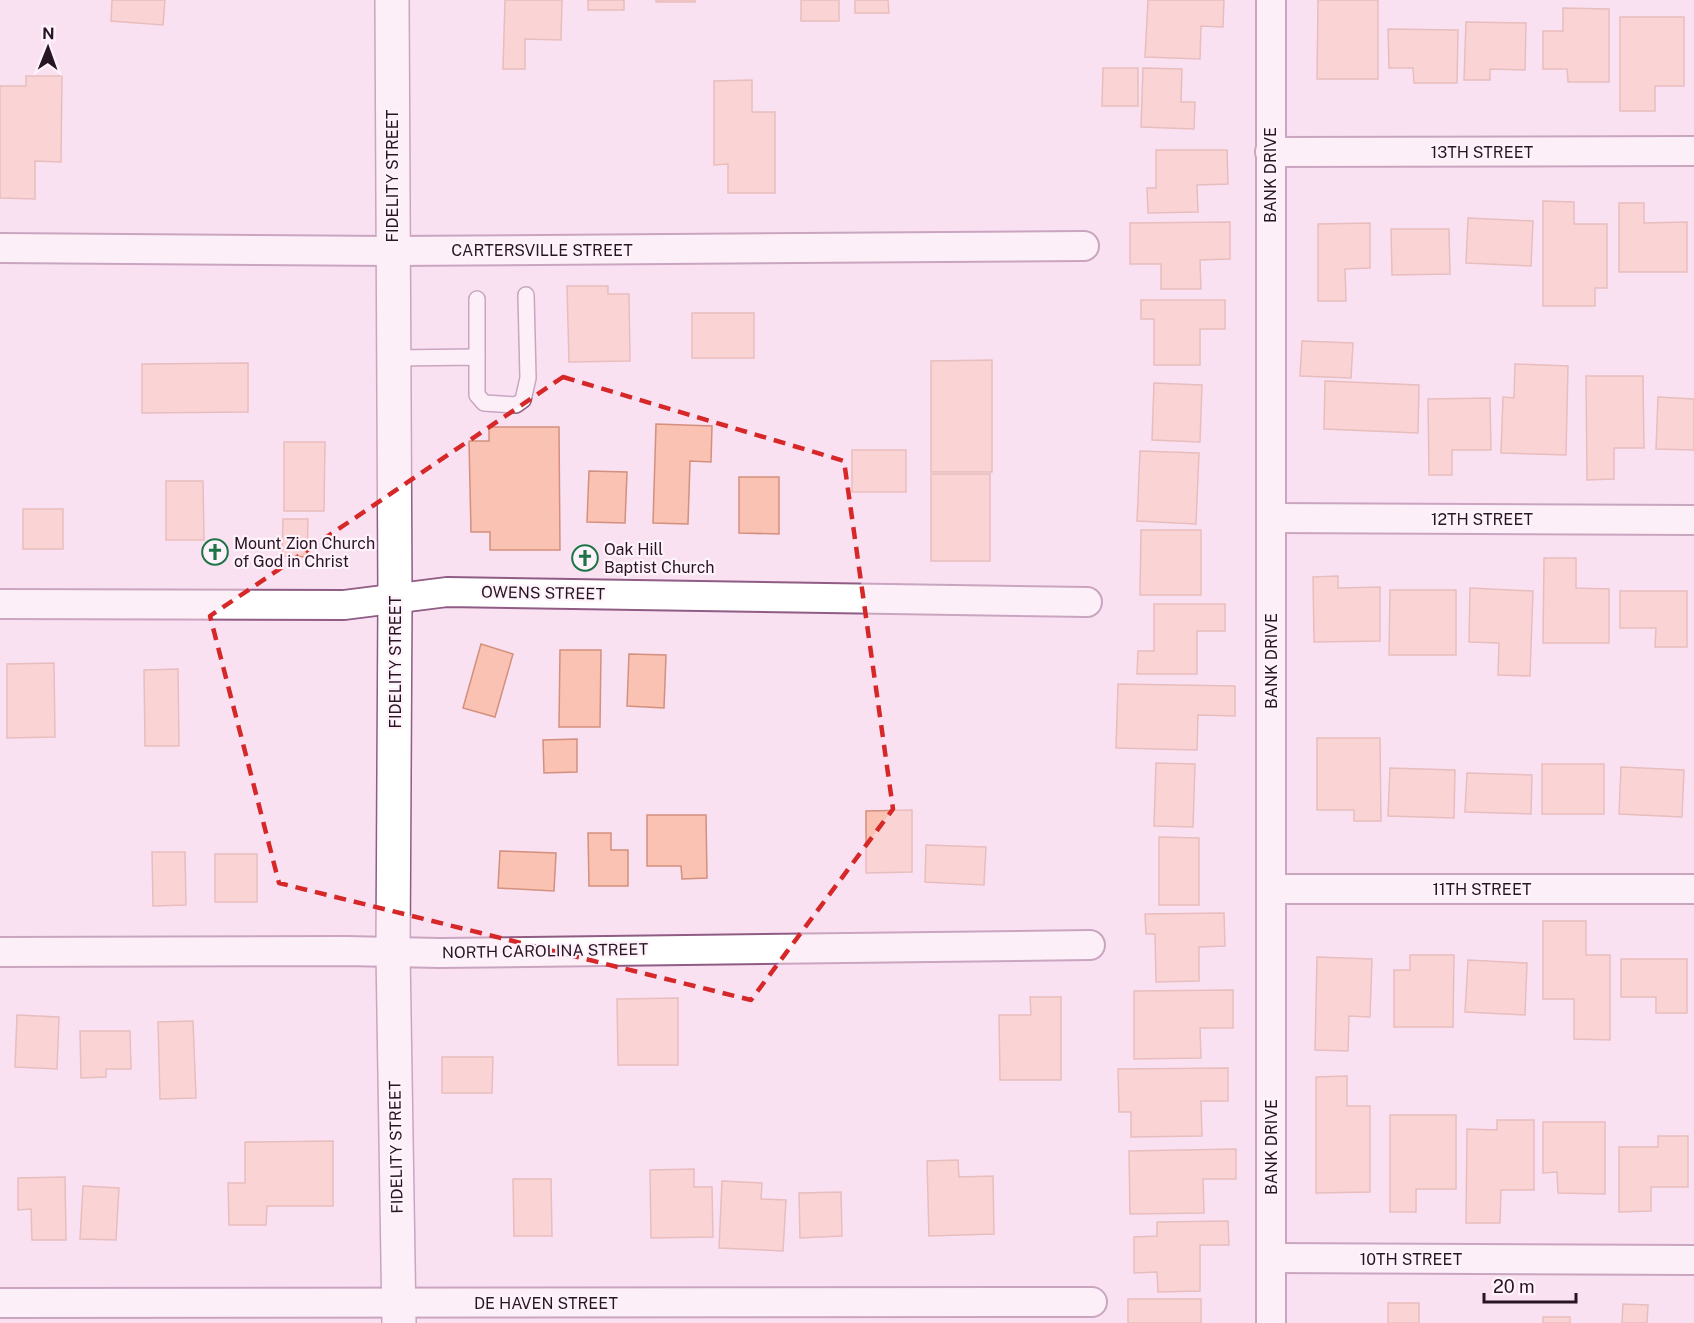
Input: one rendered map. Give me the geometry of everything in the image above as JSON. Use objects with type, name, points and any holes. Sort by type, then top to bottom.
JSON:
[{"type":"main road","name":"FIDELITY STREET","points":[[392,0],[395,599],[393,952],[399,1313]]},
{"type":"street","name":"BANK DRIVE","points":[[1271,0],[1271,1323]]},
{"type":"street","name":"13TH STREET","points":[[1270,152],[1694,151]]},
{"type":"street","name":"CARTERSVILLE STREET","points":[[0,248],[392,251],[1084,246]]},
{"type":"street","name":"12TH STREET","points":[[1270,518],[1694,520]]},
{"type":"street","name":"OWENS STREET","points":[[0,604],[344,605],[447,592],[1087,602]]},
{"type":"street","name":"11TH STREET","points":[[1271,889],[1694,890]]},
{"type":"street","name":"NORTH CAROLINA STREET","points":[[0,952],[393,952],[1090,945]]},
{"type":"street","name":"10TH STREET","points":[[1271,1258],[1694,1260]]},
{"type":"street","name":"DE HAVEN STREET","points":[[0,1303],[399,1313],[1092,1302]]},
{"type":"lane","points":[[477,299],[477,394],[484,403],[516,405],[523,400],[528,378],[526,295]]},
{"type":"lane","points":[[393,358],[477,357]]},
{"type":"highlighted area","points":[[563,377],[844,461],[893,809],[751,1000],[279,883],[210,616]]},
{"type":"building","points":[[112,0],[165,0],[163,25],[111,21]]},
{"type":"building","points":[[505,0],[562,0],[561,40],[525,39],[525,69],[503,69]]},
{"type":"building","points":[[588,0],[624,0],[624,10],[588,10]]},
{"type":"building","points":[[656,0],[695,0],[695,2],[656,2]]},
{"type":"building","points":[[801,0],[839,0],[839,21],[801,21]]},
{"type":"building","points":[[855,0],[888,0],[889,13],[855,13]]},
{"type":"building","points":[[1148,0],[1224,0],[1223,27],[1201,26],[1200,59],[1145,57]]},
{"type":"building","points":[[1318,0],[1378,0],[1378,79],[1317,79]]},
{"type":"building","points":[[1563,8],[1609,9],[1609,82],[1568,82],[1567,69],[1543,69],[1543,31],[1563,31]]},
{"type":"building","points":[[1620,17],[1684,17],[1684,86],[1655,86],[1655,111],[1620,111]]},
{"type":"building","points":[[1466,22],[1526,23],[1525,70],[1490,69],[1490,80],[1464,80]]},
{"type":"building","points":[[1388,29],[1458,30],[1457,83],[1414,83],[1413,68],[1389,68]]},
{"type":"building","points":[[1103,68],[1138,68],[1138,106],[1102,106]]},
{"type":"building","points":[[1143,68],[1182,69],[1181,102],[1195,102],[1194,129],[1141,127]]},
{"type":"building","points":[[26,76],[62,76],[61,162],[35,161],[35,199],[0,198],[0,86],[26,86]]},
{"type":"building","points":[[752,80],[752,112],[775,112],[775,193],[728,193],[728,164],[714,165],[714,81]]},
{"type":"building","points":[[1156,150],[1227,150],[1228,184],[1197,185],[1198,212],[1148,213],[1147,188],[1156,188]]},
{"type":"building","points":[[1543,201],[1574,202],[1574,224],[1607,224],[1607,288],[1595,288],[1595,306],[1543,306]]},
{"type":"building","points":[[1619,203],[1644,203],[1644,223],[1687,222],[1687,272],[1619,272]]},
{"type":"building","points":[[1468,218],[1533,221],[1531,266],[1466,263]]},
{"type":"building","points":[[1230,222],[1230,259],[1200,260],[1201,289],[1161,289],[1161,264],[1130,264],[1130,223]]},
{"type":"building","points":[[1370,223],[1370,268],[1345,269],[1346,301],[1318,301],[1318,224]]},
{"type":"building","points":[[1391,229],[1449,229],[1450,274],[1392,275]]},
{"type":"building","points":[[567,286],[608,286],[608,294],[629,294],[630,361],[569,362]]},
{"type":"building","points":[[1141,300],[1225,300],[1225,329],[1200,329],[1200,365],[1154,365],[1154,319],[1141,319]]},
{"type":"building","points":[[692,313],[754,313],[754,358],[692,358]]},
{"type":"building","points":[[1302,341],[1353,343],[1351,378],[1300,376]]},
{"type":"building","points":[[992,360],[992,472],[931,472],[931,361]]},
{"type":"building","points":[[248,363],[248,412],[142,413],[142,364]]},
{"type":"building","points":[[1515,364],[1568,366],[1566,455],[1501,453],[1503,397],[1514,398]]},
{"type":"building","points":[[1586,376],[1643,376],[1644,448],[1614,448],[1614,479],[1587,480]]},
{"type":"building","points":[[1325,381],[1419,385],[1418,433],[1324,429]]},
{"type":"building","points":[[1154,383],[1202,385],[1200,442],[1152,440]]},
{"type":"building","points":[[1658,397],[1694,399],[1694,450],[1656,449]]},
{"type":"building","points":[[1490,398],[1491,450],[1452,450],[1452,475],[1429,475],[1428,399]]},
{"type":"building","points":[[656,424],[712,426],[711,462],[690,461],[688,524],[653,523]]},
{"type":"building","points":[[489,427],[559,427],[560,550],[490,550],[490,532],[471,532],[469,441],[489,441]]},
{"type":"building","points":[[284,442],[325,442],[324,511],[284,511]]},
{"type":"building","points":[[852,450],[906,450],[906,492],[852,492]]},
{"type":"building","points":[[1140,451],[1199,453],[1196,524],[1137,521]]},
{"type":"building","points":[[589,471],[627,472],[625,523],[587,522]]},
{"type":"building","points":[[931,474],[990,474],[990,561],[931,561]]},
{"type":"building","points":[[739,477],[779,477],[779,534],[739,533]]},
{"type":"building","points":[[166,481],[203,481],[204,540],[166,540]]},
{"type":"building","points":[[23,509],[63,509],[63,549],[23,549]]},
{"type":"building","points":[[283,519],[308,519],[307,557],[282,556]]},
{"type":"building","points":[[1141,530],[1201,530],[1201,595],[1140,595]]},
{"type":"building","points":[[1544,558],[1576,558],[1576,588],[1609,589],[1609,643],[1543,643]]},
{"type":"building","points":[[1338,576],[1338,588],[1380,587],[1380,641],[1314,642],[1313,577]]},
{"type":"building","points":[[1470,588],[1533,591],[1530,676],[1498,675],[1499,643],[1469,642]]},
{"type":"building","points":[[1390,590],[1456,590],[1456,655],[1389,655]]},
{"type":"building","points":[[1620,591],[1687,591],[1687,647],[1655,647],[1656,628],[1620,628]]},
{"type":"building","points":[[1154,604],[1225,604],[1225,631],[1197,631],[1197,674],[1137,674],[1138,651],[1154,651]]},
{"type":"building","points":[[481,644],[513,654],[495,717],[463,708]]},
{"type":"building","points":[[560,650],[601,650],[600,727],[559,727]]},
{"type":"building","points":[[629,654],[666,655],[664,708],[627,706]]},
{"type":"building","points":[[54,663],[55,737],[7,738],[7,664]]},
{"type":"building","points":[[178,669],[179,746],[145,746],[144,670]]},
{"type":"building","points":[[1118,684],[1235,686],[1235,716],[1198,715],[1197,750],[1116,748]]},
{"type":"building","points":[[1317,738],[1380,738],[1381,821],[1354,821],[1354,810],[1317,810]]},
{"type":"building","points":[[577,739],[577,772],[544,773],[543,740]]},
{"type":"building","points":[[1156,763],[1195,764],[1193,827],[1154,826]]},
{"type":"building","points":[[1542,764],[1604,764],[1604,814],[1542,814]]},
{"type":"building","points":[[1621,767],[1684,770],[1682,817],[1619,814]]},
{"type":"building","points":[[1390,768],[1455,770],[1454,818],[1388,816]]},
{"type":"building","points":[[1467,773],[1532,775],[1531,814],[1465,812]]},
{"type":"building","points":[[912,810],[912,872],[866,873],[866,811]]},
{"type":"building","points":[[647,815],[706,815],[707,878],[682,879],[681,866],[647,866]]},
{"type":"building","points":[[588,833],[611,833],[611,850],[628,850],[628,886],[589,886]]},
{"type":"building","points":[[1159,837],[1199,838],[1199,905],[1159,905]]},
{"type":"building","points":[[926,845],[986,847],[984,885],[925,882]]},
{"type":"building","points":[[500,851],[556,853],[554,891],[498,888]]},
{"type":"building","points":[[152,852],[185,852],[186,905],[153,906]]},
{"type":"building","points":[[215,854],[257,854],[257,902],[215,902]]},
{"type":"building","points":[[1224,913],[1225,946],[1199,947],[1199,981],[1156,982],[1155,934],[1146,934],[1145,914]]},
{"type":"building","points":[[1543,921],[1586,921],[1586,955],[1610,955],[1610,1040],[1574,1039],[1574,999],[1543,999]]},
{"type":"building","points":[[1410,955],[1454,955],[1453,1027],[1394,1027],[1394,970],[1410,970]]},
{"type":"building","points":[[1317,957],[1372,959],[1370,1017],[1349,1016],[1348,1051],[1315,1050]]},
{"type":"building","points":[[1621,959],[1687,959],[1687,1013],[1656,1013],[1656,997],[1621,997]]},
{"type":"building","points":[[1468,960],[1527,963],[1525,1015],[1465,1012]]},
{"type":"building","points":[[1233,990],[1233,1028],[1200,1028],[1201,1058],[1134,1059],[1134,991]]},
{"type":"building","points":[[1030,997],[1061,997],[1061,1080],[1000,1080],[999,1015],[1031,1015]]},
{"type":"building","points":[[678,998],[678,1065],[618,1065],[617,999]]},
{"type":"building","points":[[17,1015],[59,1017],[57,1069],[15,1067]]},
{"type":"building","points":[[193,1021],[196,1098],[160,1099],[158,1022]]},
{"type":"building","points":[[80,1031],[130,1031],[131,1069],[106,1069],[106,1077],[81,1078]]},
{"type":"building","points":[[442,1057],[493,1057],[492,1093],[442,1093]]},
{"type":"building","points":[[1228,1068],[1228,1101],[1201,1101],[1202,1136],[1131,1137],[1131,1112],[1119,1112],[1118,1069]]},
{"type":"building","points":[[1347,1076],[1347,1106],[1370,1106],[1370,1192],[1316,1193],[1316,1077]]},
{"type":"building","points":[[1390,1115],[1456,1115],[1456,1189],[1416,1189],[1416,1212],[1390,1212]]},
{"type":"building","points":[[1497,1120],[1534,1120],[1534,1190],[1501,1190],[1500,1223],[1466,1223],[1467,1129],[1497,1130]]},
{"type":"building","points":[[1543,1122],[1605,1122],[1605,1194],[1558,1193],[1557,1172],[1543,1173]]},
{"type":"building","points":[[1658,1136],[1688,1136],[1688,1187],[1651,1187],[1651,1211],[1619,1212],[1619,1147],[1658,1147]]},
{"type":"building","points":[[333,1141],[333,1206],[267,1206],[266,1225],[229,1225],[228,1183],[245,1183],[245,1142]]},
{"type":"building","points":[[1236,1149],[1236,1179],[1203,1179],[1204,1213],[1130,1214],[1129,1151]]},
{"type":"building","points":[[958,1160],[959,1177],[993,1176],[994,1234],[929,1236],[927,1161]]},
{"type":"building","points":[[694,1169],[694,1187],[712,1187],[713,1237],[651,1238],[650,1170]]},
{"type":"building","points":[[65,1177],[66,1240],[32,1240],[31,1209],[18,1210],[18,1178]]},
{"type":"building","points":[[513,1179],[551,1179],[552,1236],[514,1236]]},
{"type":"building","points":[[722,1181],[762,1183],[761,1199],[786,1200],[783,1251],[719,1248]]},
{"type":"building","points":[[83,1186],[119,1188],[116,1240],[80,1239]]},
{"type":"building","points":[[841,1192],[842,1236],[800,1238],[799,1193]]},
{"type":"building","points":[[1228,1221],[1229,1245],[1200,1245],[1200,1291],[1158,1292],[1157,1272],[1134,1273],[1134,1237],[1157,1236],[1157,1222]]},
{"type":"building","points":[[1128,1299],[1201,1299],[1201,1323],[1128,1323]]},
{"type":"building","points":[[1388,1303],[1419,1303],[1419,1323],[1388,1323]]},
{"type":"building","points":[[1623,1304],[1648,1305],[1647,1323],[1622,1323]]},
{"type":"building","points":[[1543,1317],[1570,1317],[1570,1323],[1543,1323]]},
{"type":"place","name":"Mount Zion Church of God in Christ","points":[[215,552]]},
{"type":"place","name":"Oak Hill Baptist Church","points":[[585,558]]}]
